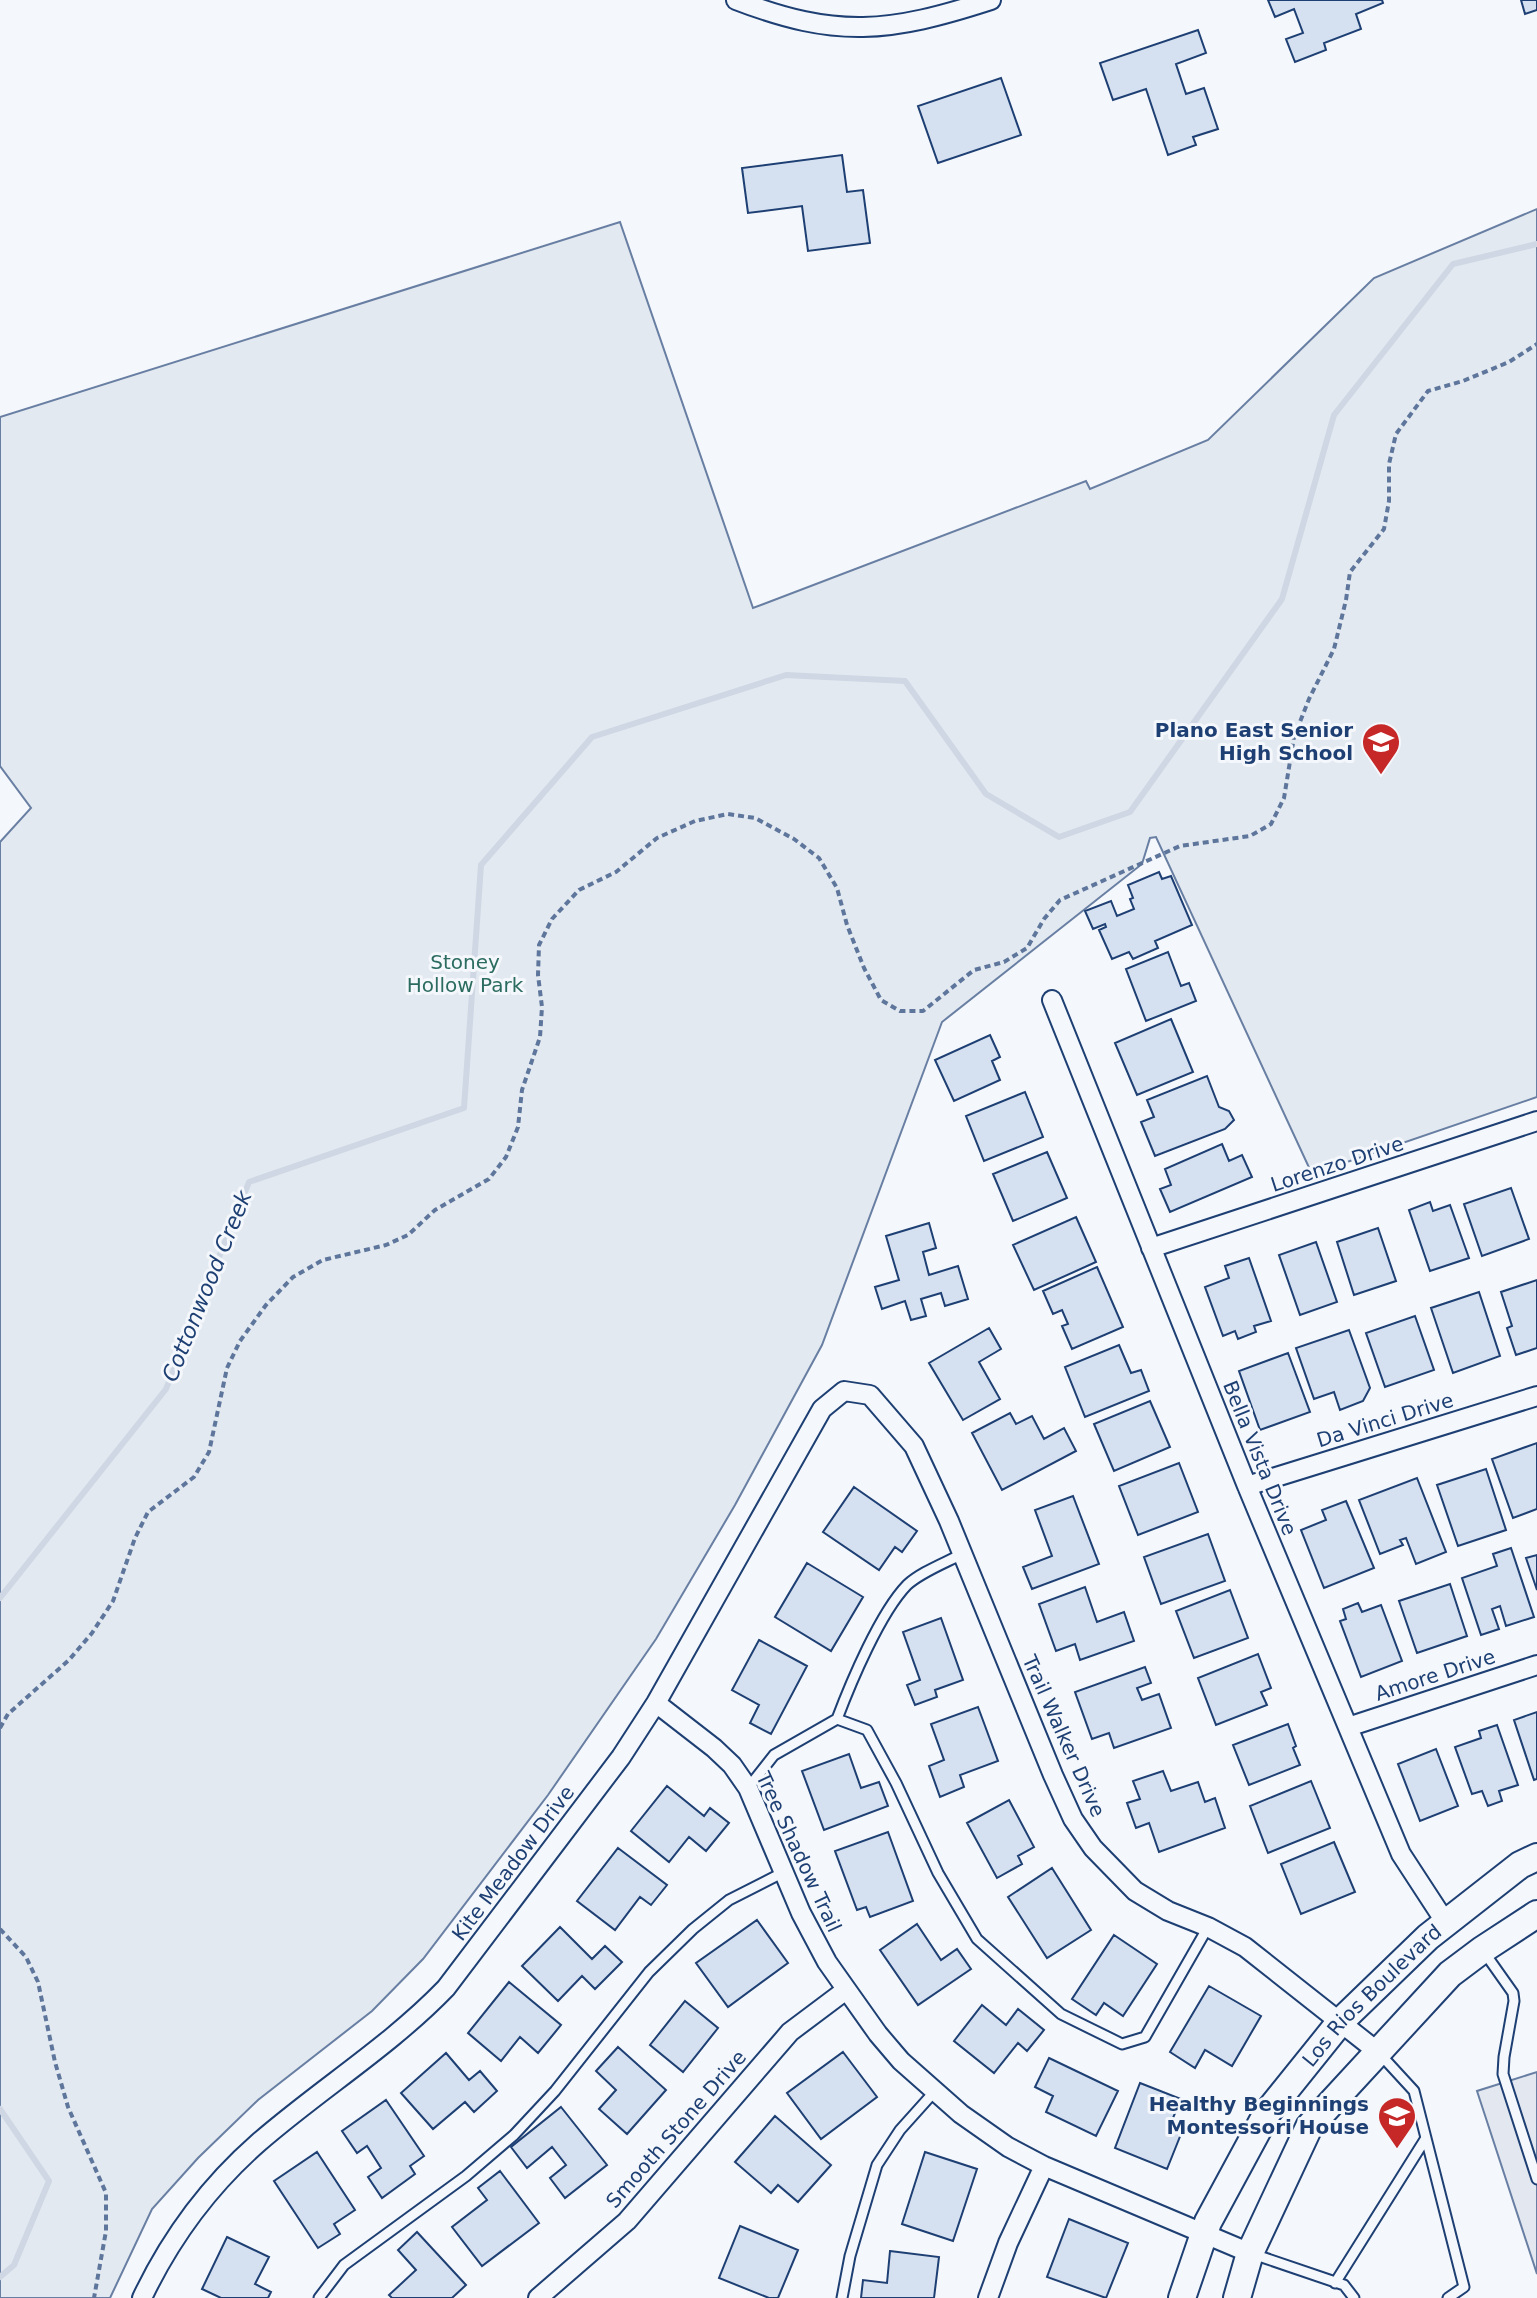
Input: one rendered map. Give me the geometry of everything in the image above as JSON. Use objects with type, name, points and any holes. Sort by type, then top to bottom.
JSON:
[{"type":"main road","name":"Los Rios Boulevard","points":[[1182,2298],[1203,2234],[1267,2113],[1341,2021],[1428,1937],[1520,1865],[1537,1857]]},
{"type":"main road","name":"Los Rios Boulevard","points":[[1237,2298],[1250,2253],[1309,2127],[1450,1974],[1537,1914]]},
{"type":"street","points":[[736,0],[776,15],[824,26],[865,28],[911,23],[991,0]]},
{"type":"street","name":"Bella Vista Drive","points":[[1052,1000],[1247,1486],[1401,1854],[1446,1923]]},
{"type":"street","name":"Lorenzo Drive","points":[[1151,1248],[1537,1121]]},
{"type":"street","name":"Trail Walker Drive","points":[[844,1391],[870,1395],[914,1446],[1073,1819],[1093,1848],[1135,1891],[1168,1911],[1208,1927],[1245,1947],[1378,2052]]},
{"type":"street","name":"Kite Meadow Drive","points":[[142,2298],[175,2238],[231,2169],[259,2142],[415,2020],[446,1988],[621,1757],[656,1703],[822,1409],[844,1391]]},
{"type":"street","name":"Da Vinci Drive","points":[[1247,1486],[1537,1396]]},
{"type":"street","name":"Amore Drive","points":[[1348,1727],[1537,1665]]},
{"type":"street","name":"Tree Shadow Trail","points":[[656,1703],[714,1748],[732,1765],[748,1788],[801,1913],[846,1990],[901,2061],[961,2114],[1008,2147],[1044,2166],[1250,2253]]},
{"type":"street","name":"Smooth Stone Drive","points":[[538,2298],[627,2221],[790,2032],[846,1990]]},
{"type":"street","points":[[988,2298],[1008,2243],[1044,2166]]},
{"type":"lane","points":[[748,1788],[774,1755],[837,1719],[850,1684],[893,1604],[909,1583],[962,1554]]},
{"type":"lane","points":[[837,1719],[867,1730],[896,1783],[938,1873],[977,1939],[1061,2014],[1122,2044],[1145,2037],[1208,1927]]},
{"type":"lane","points":[[319,2298],[344,2265],[466,2176],[514,2135],[555,2091],[649,1972],[693,1929],[729,1900],[785,1872]]},
{"type":"lane","points":[[1482,1950],[1513,1993],[1503,2074],[1537,2179]]},
{"type":"lane","points":[[1378,2052],[1414,2091],[1464,2287],[1448,2298]]},
{"type":"lane","points":[[842,2298],[850,2256],[877,2165],[900,2130],[935,2091]]},
{"type":"lane","points":[[1335,2283],[1426,2138]]},
{"type":"lane","points":[[1250,2253],[1344,2285],[1354,2298]]},
{"type":"path","points":[[0,1728],[8,1714],[69,1660],[92,1633],[113,1601],[135,1538],[148,1512],[194,1477],[209,1452],[227,1368],[240,1341],[266,1305],[293,1277],[323,1260],[386,1245],[408,1235],[435,1210],[489,1179],[506,1157],[518,1127],[522,1090],[540,1037],[539,945],[552,919],[579,890],[616,872],[657,838],[695,821],[728,814],[755,818],[794,839],[819,858],[837,888],[847,925],[881,1000],[900,1011],[923,1011],[974,970],[1004,962],[1027,948],[1044,919],[1060,900],[1180,846],[1250,836],[1271,824],[1284,798],[1294,737],[1334,649],[1350,572],[1384,529],[1389,501],[1389,464],[1396,434],[1428,391],[1497,367],[1537,344]]},
{"type":"path","points":[[0,1929],[26,1957],[38,1982],[68,2107],[106,2193],[106,2231],[94,2298]]},
{"type":"green space","name":"Stoney Hollow Park","points":[[1537,209],[1537,1097],[1312,1174],[1156,837],[1150,838],[1142,864],[942,1022],[822,1345],[735,1505],[656,1639],[548,1795],[423,1959],[372,2011],[258,2100],[198,2158],[152,2209],[110,2298],[0,2298],[0,842],[31,808],[0,766],[0,417],[620,222],[753,608],[1086,481],[1090,489],[1208,440],[1374,278]]},
{"type":"shaded area","points":[[1537,2072],[1537,2274],[1477,2091]]},
{"type":"building","points":[[1268,0],[1382,0],[1383,3],[1356,14],[1361,29],[1324,43],[1326,50],[1295,62],[1286,39],[1303,33],[1294,9],[1275,17]]},
{"type":"building","points":[[1521,0],[1537,0],[1537,10],[1525,14]]},
{"type":"building","points":[[1198,30],[1206,53],[1176,64],[1186,94],[1204,88],[1218,129],[1193,137],[1196,145],[1168,155],[1146,89],[1113,100],[1100,63]]},
{"type":"building","points":[[1001,78],[1021,135],[938,163],[918,106]]},
{"type":"building","points":[[842,155],[847,192],[863,190],[870,243],[808,251],[802,206],[748,213],[742,168]]},
{"type":"building","points":[[1159,872],[1162,879],[1171,876],[1192,925],[1155,941],[1158,948],[1133,959],[1129,952],[1112,959],[1099,930],[1106,927],[1105,924],[1093,929],[1085,911],[1111,901],[1117,916],[1134,909],[1128,885]]},
{"type":"building","points":[[1168,952],[1181,986],[1189,983],[1196,1001],[1146,1021],[1126,969]]},
{"type":"building","points":[[1171,1019],[1193,1072],[1137,1095],[1115,1043]]},
{"type":"building","points":[[990,1035],[1000,1057],[992,1061],[1000,1080],[954,1101],[935,1060]]},
{"type":"building","points":[[1207,1076],[1219,1107],[1229,1111],[1234,1120],[1225,1129],[1155,1156],[1141,1122],[1154,1117],[1147,1100]]},
{"type":"building","points":[[1025,1092],[1043,1137],[984,1161],[966,1116]]},
{"type":"building","points":[[1222,1144],[1229,1161],[1242,1155],[1252,1177],[1170,1212],[1160,1189],[1171,1185],[1165,1169]]},
{"type":"building","points":[[1047,1152],[1067,1198],[1013,1221],[993,1174]]},
{"type":"building","points":[[1511,1188],[1529,1239],[1482,1256],[1464,1204]]},
{"type":"building","points":[[1430,1202],[1433,1211],[1450,1205],[1469,1258],[1430,1271],[1409,1210]]},
{"type":"building","points":[[1076,1217],[1096,1262],[1034,1290],[1013,1245]]},
{"type":"building","points":[[929,1223],[936,1248],[923,1252],[929,1275],[958,1266],[968,1299],[945,1306],[941,1293],[921,1299],[926,1316],[911,1320],[905,1301],[882,1309],[875,1287],[899,1280],[886,1236]]},
{"type":"building","points":[[1378,1228],[1396,1281],[1354,1295],[1337,1242]]},
{"type":"building","points":[[1316,1242],[1337,1302],[1300,1315],[1279,1255]]},
{"type":"building","points":[[1249,1258],[1271,1321],[1254,1326],[1256,1332],[1238,1339],[1235,1331],[1223,1336],[1205,1287],[1229,1278],[1225,1266]]},
{"type":"building","points":[[1097,1267],[1123,1327],[1072,1349],[1062,1326],[1068,1324],[1062,1310],[1053,1314],[1043,1291]]},
{"type":"building","points":[[1537,1280],[1537,1348],[1516,1355],[1507,1328],[1512,1326],[1501,1292]]},
{"type":"building","points":[[1479,1292],[1500,1356],[1453,1373],[1431,1308]]},
{"type":"building","points":[[1415,1316],[1434,1370],[1385,1387],[1366,1333]]},
{"type":"building","points":[[989,1328],[1001,1349],[979,1362],[1000,1399],[963,1420],[929,1363]]},
{"type":"building","points":[[1349,1330],[1370,1388],[1363,1401],[1340,1410],[1334,1392],[1314,1399],[1296,1348]]},
{"type":"building","points":[[1119,1345],[1131,1373],[1141,1370],[1149,1391],[1085,1417],[1065,1367]]},
{"type":"building","points":[[1288,1353],[1310,1412],[1260,1430],[1239,1371]]},
{"type":"building","points":[[1150,1401],[1170,1447],[1114,1471],[1094,1424]]},
{"type":"building","points":[[1010,1413],[1016,1424],[1032,1416],[1044,1439],[1064,1428],[1076,1451],[1002,1490],[972,1433]]},
{"type":"building","points":[[1537,1443],[1537,1509],[1513,1518],[1492,1459]]},
{"type":"building","points":[[1179,1463],[1198,1512],[1138,1535],[1119,1486]]},
{"type":"building","points":[[1486,1469],[1506,1530],[1458,1546],[1437,1485]]},
{"type":"building","points":[[1417,1478],[1446,1552],[1416,1564],[1406,1538],[1400,1540],[1403,1545],[1380,1554],[1359,1500]]},
{"type":"building","points":[[854,1487],[917,1531],[902,1552],[895,1547],[879,1570],[823,1532]]},
{"type":"building","points":[[1073,1496],[1099,1564],[1032,1589],[1023,1567],[1052,1556],[1035,1510]]},
{"type":"building","points":[[1346,1501],[1374,1568],[1324,1588],[1301,1530],[1326,1520],[1322,1510]]},
{"type":"building","points":[[1208,1534],[1225,1581],[1161,1604],[1144,1557]]},
{"type":"building","points":[[1511,1548],[1534,1617],[1506,1626],[1500,1606],[1492,1609],[1499,1629],[1481,1635],[1462,1578],[1497,1566],[1493,1554]]},
{"type":"building","points":[[1537,1555],[1537,1590],[1526,1558]]},
{"type":"building","points":[[807,1563],[863,1597],[831,1651],[775,1617]]},
{"type":"building","points":[[1450,1584],[1467,1636],[1417,1653],[1399,1601]]},
{"type":"building","points":[[1085,1587],[1097,1622],[1124,1612],[1134,1641],[1080,1660],[1075,1644],[1056,1651],[1039,1604]]},
{"type":"building","points":[[1230,1590],[1248,1638],[1194,1658],[1176,1611]]},
{"type":"building","points":[[1358,1603],[1362,1612],[1381,1605],[1402,1661],[1361,1677],[1340,1621],[1346,1619],[1343,1609]]},
{"type":"building","points":[[941,1618],[963,1680],[935,1690],[937,1697],[915,1705],[907,1685],[920,1680],[903,1632]]},
{"type":"building","points":[[759,1640],[807,1666],[771,1734],[750,1723],[759,1705],[732,1690]]},
{"type":"building","points":[[1258,1654],[1271,1688],[1261,1692],[1267,1705],[1216,1725],[1198,1678]]},
{"type":"building","points":[[1145,1667],[1151,1683],[1137,1688],[1142,1700],[1159,1694],[1171,1728],[1114,1748],[1109,1733],[1092,1739],[1075,1692]]},
{"type":"building","points":[[978,1707],[998,1761],[960,1775],[964,1787],[940,1797],[929,1766],[944,1760],[931,1724]]},
{"type":"building","points":[[1537,1712],[1537,1779],[1534,1780],[1514,1720]]},
{"type":"building","points":[[1288,1724],[1300,1765],[1249,1785],[1233,1745]]},
{"type":"building","points":[[1497,1725],[1518,1785],[1499,1791],[1502,1801],[1488,1806],[1482,1791],[1472,1794],[1455,1747],[1481,1738],[1479,1731]]},
{"type":"building","points":[[1436,1749],[1458,1806],[1420,1821],[1398,1764]]},
{"type":"building","points":[[849,1754],[861,1788],[879,1782],[888,1806],[824,1830],[802,1771]]},
{"type":"building","points":[[1163,1771],[1171,1791],[1198,1782],[1205,1802],[1215,1798],[1225,1828],[1159,1852],[1149,1823],[1136,1828],[1127,1803],[1140,1799],[1133,1781]]},
{"type":"building","points":[[1311,1781],[1330,1828],[1268,1853],[1250,1806]]},
{"type":"building","points":[[667,1786],[704,1816],[710,1808],[729,1823],[706,1851],[689,1837],[669,1862],[631,1831]]},
{"type":"building","points":[[1009,1800],[1034,1847],[1018,1856],[1022,1864],[997,1878],[967,1823]]},
{"type":"building","points":[[888,1832],[913,1901],[870,1917],[866,1907],[857,1910],[835,1851]]},
{"type":"building","points":[[1334,1842],[1355,1892],[1301,1914],[1281,1864]]},
{"type":"building","points":[[618,1848],[667,1885],[651,1905],[640,1897],[615,1930],[577,1901]]},
{"type":"building","points":[[1052,1868],[1091,1930],[1047,1958],[1008,1897]]},
{"type":"building","points":[[757,1920],[788,1963],[728,2007],[696,1963]]},
{"type":"building","points":[[917,1924],[941,1960],[957,1949],[971,1969],[918,2005],[880,1950]]},
{"type":"building","points":[[560,1927],[592,1959],[605,1946],[622,1962],[595,1989],[582,1976],[558,2001],[522,1966]]},
{"type":"building","points":[[1114,1935],[1157,1964],[1123,2016],[1104,2003],[1096,2015],[1072,1999]]},
{"type":"building","points":[[509,1982],[561,2025],[538,2053],[520,2037],[501,2061],[468,2033]]},
{"type":"building","points":[[1209,1986],[1261,2016],[1232,2066],[1205,2050],[1195,2068],[1170,2052]]},
{"type":"building","points":[[685,2001],[718,2028],[683,2072],[650,2045]]},
{"type":"building","points":[[982,2005],[1006,2025],[1018,2009],[1044,2030],[1027,2051],[1018,2043],[994,2073],[954,2041]]},
{"type":"building","points":[[618,2047],[666,2090],[627,2134],[599,2109],[616,2090],[596,2071]]},
{"type":"building","points":[[843,2052],[877,2097],[821,2139],[787,2093]]},
{"type":"building","points":[[446,2053],[469,2080],[480,2071],[497,2091],[474,2112],[465,2102],[433,2129],[401,2093]]},
{"type":"building","points":[[1049,2058],[1118,2091],[1096,2136],[1046,2112],[1053,2096],[1035,2087]]},
{"type":"building","points":[[1140,2083],[1181,2099],[1170,2125],[1183,2129],[1167,2169],[1115,2148]]},
{"type":"building","points":[[386,2100],[424,2156],[410,2166],[415,2174],[382,2198],[368,2177],[381,2168],[367,2146],[357,2153],[342,2131]]},
{"type":"building","points":[[561,2107],[607,2165],[565,2198],[550,2178],[566,2165],[552,2147],[527,2168],[511,2147]]},
{"type":"building","points":[[775,2116],[831,2165],[798,2202],[778,2185],[771,2193],[735,2162]]},
{"type":"building","points":[[317,2152],[355,2210],[334,2224],[340,2234],[318,2248],[274,2181]]},
{"type":"building","points":[[925,2152],[977,2169],[953,2241],[902,2224]]},
{"type":"building","points":[[500,2171],[539,2223],[482,2266],[452,2227],[487,2200],[478,2188]]},
{"type":"building","points":[[1069,2219],[1128,2243],[1106,2298],[1047,2277]]},
{"type":"building","points":[[740,2226],[798,2250],[778,2298],[769,2298],[719,2278]]},
{"type":"building","points":[[417,2232],[466,2285],[452,2298],[392,2298],[389,2295],[416,2270],[398,2250]]},
{"type":"building","points":[[227,2237],[269,2257],[255,2284],[271,2292],[268,2298],[221,2298],[202,2289]]},
{"type":"building","points":[[890,2251],[939,2257],[934,2298],[861,2298],[863,2280],[887,2283]]},
{"type":"waterway","name":"Cottonwood Creek","points":[[0,1598],[166,1389],[249,1182],[464,1108],[481,865],[592,737],[786,675],[905,681],[986,794],[1059,837],[1130,812],[1282,599],[1334,415],[1453,264],[1537,244]]},
{"type":"waterway","name":"Cottonwood Creek","points":[[0,2109],[49,2181],[14,2265],[0,2277]]},
{"type":"place","name":"Plano East Senior High School","points":[[1381,776]]},
{"type":"place","name":"Healthy Beginnings Montessori House","points":[[1397,2150]]}]
